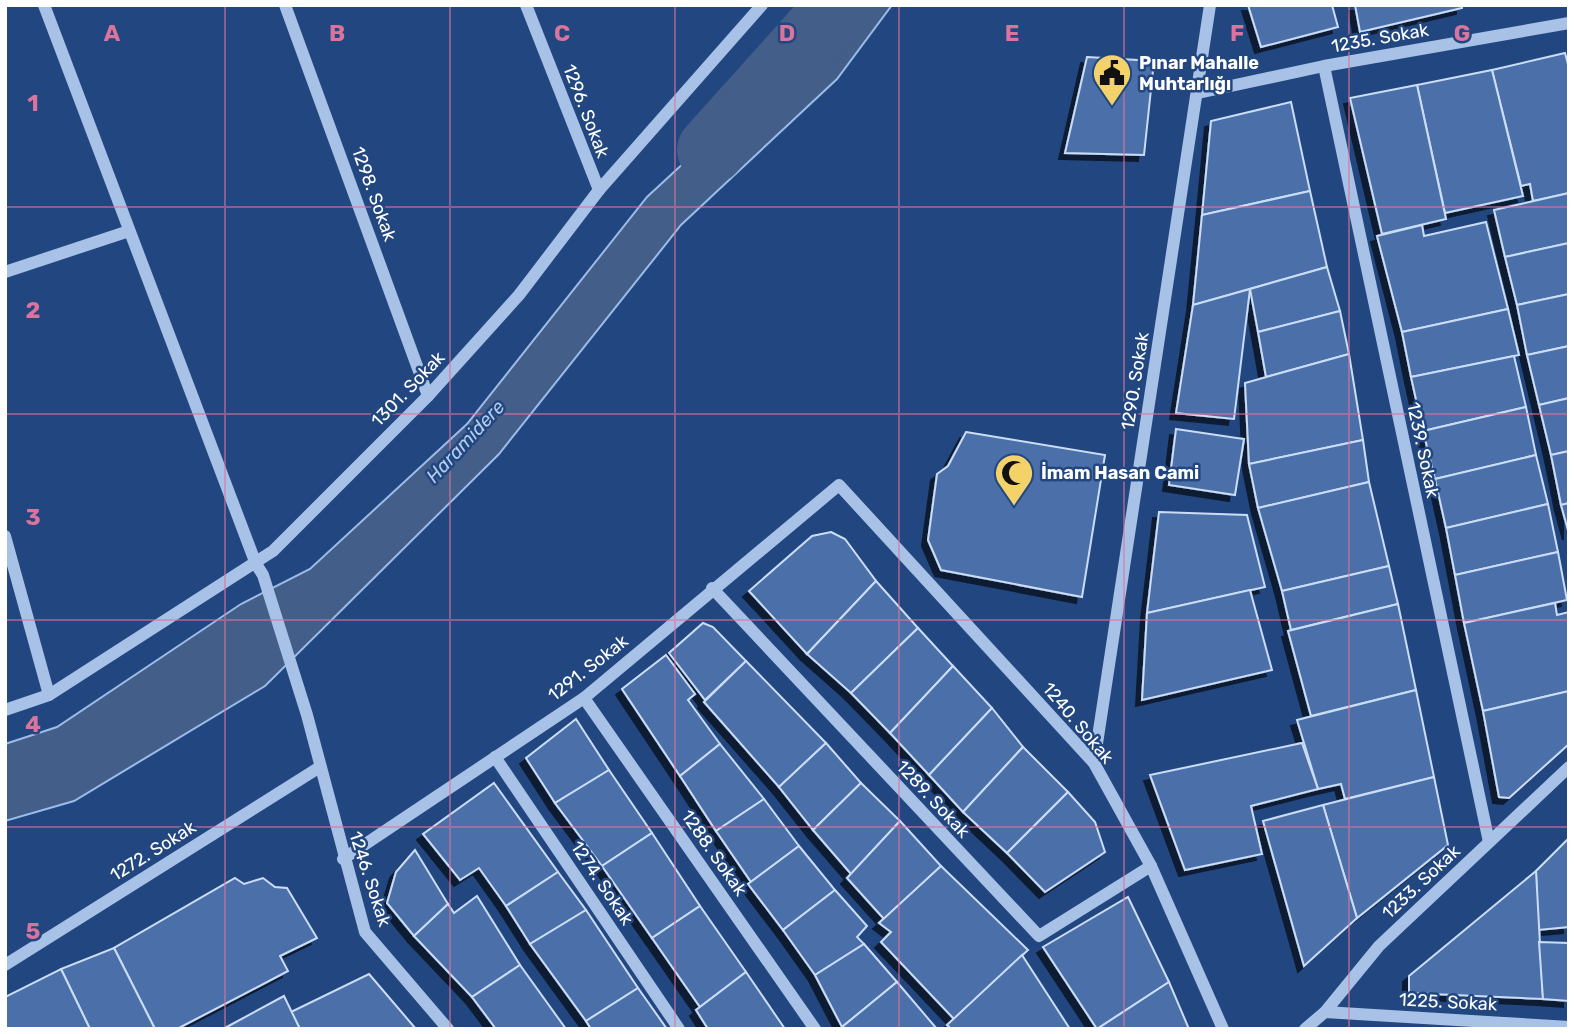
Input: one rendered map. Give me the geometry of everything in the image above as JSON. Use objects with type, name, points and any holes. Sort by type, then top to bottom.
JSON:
[{"type":"street","name":"1246. Sokak","points":[[44,5],[128,231],[260,570],[307,715],[343,859],[365,932],[448,1029]]},
{"type":"street","name":"1298. Sokak","points":[[285,5],[428,396]]},
{"type":"street","name":"1296. Sokak","points":[[526,5],[599,190]]},
{"type":"street","name":"1301. Sokak","points":[[5,710],[49,695],[260,570],[428,396],[519,295],[599,190],[762,5]]},
{"type":"street","name":"1290. Sokak","points":[[1094,763],[1210,5]]},
{"type":"street","name":"1235. Sokak","points":[[1198,93],[1324,66],[1569,23]]},
{"type":"street","name":"1239. Sokak","points":[[1324,66],[1489,842]]},
{"type":"street","points":[[5,272],[128,231]]},
{"type":"street","name":"1240. Sokak","points":[[839,485],[1094,763],[1151,866],[1223,1029]]},
{"type":"street","name":"1291. Sokak","points":[[343,859],[584,698],[712,587],[839,485]]},
{"type":"street","points":[[5,536],[49,695]]},
{"type":"street","name":"1289. Sokak","points":[[712,587],[1039,936],[1151,866]]},
{"type":"street","name":"1288. Sokak","points":[[584,698],[815,1029]]},
{"type":"street","name":"1274. Sokak","points":[[495,757],[679,1029]]},
{"type":"street","name":"1272. Sokak","points":[[5,965],[320,767]]},
{"type":"street","name":"1233. Sokak","points":[[1305,1029],[1325,1012],[1379,946],[1567,771]]},
{"type":"street","name":"1225. Sokak","points":[[1325,1012],[1569,1027]]},
{"type":"water","points":[[831,5],[892,5],[837,79],[681,225],[499,454],[265,686],[74,801],[5,821],[5,744],[57,727],[241,604],[310,569],[467,424],[647,197],[821,36]]},
{"type":"building","points":[[1248,5],[1332,5],[1338,27],[1261,47]]},
{"type":"building","points":[[1355,5],[1462,5],[1462,8],[1360,32]]},
{"type":"building","points":[[1565,53],[1569,68],[1569,193],[1533,201],[1530,184],[1521,186],[1492,70]]},
{"type":"building","name":"Pınar Mahalle Muhtarlığı","points":[[1087,57],[1154,61],[1144,155],[1065,153]]},
{"type":"building","points":[[1492,70],[1523,196],[1445,213],[1417,85]]},
{"type":"building","points":[[1417,85],[1446,219],[1382,234],[1350,98]]},
{"type":"building","points":[[1291,102],[1310,191],[1202,215],[1211,121]]},
{"type":"building","points":[[1310,191],[1327,267],[1193,305],[1202,215]]},
{"type":"building","points":[[1569,193],[1569,243],[1505,257],[1494,210]]},
{"type":"building","points":[[1486,222],[1508,309],[1402,332],[1377,236],[1422,225],[1424,236]]},
{"type":"building","points":[[1569,243],[1569,294],[1517,305],[1505,257]]},
{"type":"building","points":[[1327,267],[1340,311],[1258,332],[1250,289]]},
{"type":"building","points":[[1250,289],[1234,419],[1176,413],[1193,305]]},
{"type":"building","points":[[1569,294],[1569,346],[1527,355],[1517,305]]},
{"type":"building","points":[[1508,309],[1519,355],[1411,377],[1402,332]]},
{"type":"building","points":[[1340,311],[1349,354],[1266,377],[1258,332]]},
{"type":"building","points":[[1569,346],[1569,398],[1539,405],[1527,355]]},
{"type":"building","points":[[1349,354],[1363,440],[1249,464],[1245,383]]},
{"type":"building","points":[[1514,356],[1526,407],[1423,431],[1411,377]]},
{"type":"building","points":[[1569,398],[1569,451],[1551,455],[1539,405]]},
{"type":"building","points":[[1526,407],[1536,455],[1435,479],[1423,431]]},
{"type":"building","points":[[1176,429],[1244,439],[1235,495],[1169,485]]},
{"type":"building","name":"İmam Hasan Cami","points":[[966,432],[1105,455],[1082,597],[941,570],[928,540],[937,474],[948,466]]},
{"type":"building","points":[[1363,440],[1369,482],[1258,508],[1249,464]]},
{"type":"building","points":[[1569,451],[1569,503],[1561,505],[1551,455]]},
{"type":"building","points":[[1536,455],[1548,504],[1446,528],[1435,479]]},
{"type":"building","points":[[1369,482],[1389,566],[1282,591],[1258,508]]},
{"type":"building","points":[[1569,503],[1569,534],[1561,505]]},
{"type":"building","points":[[1548,504],[1558,552],[1455,575],[1446,528]]},
{"type":"building","points":[[1159,512],[1247,515],[1265,587],[1147,613]]},
{"type":"building","points":[[831,532],[845,539],[876,581],[807,654],[749,591],[812,536]]},
{"type":"building","points":[[1558,552],[1567,600],[1464,623],[1455,575]]},
{"type":"building","points":[[1389,566],[1398,604],[1291,630],[1282,591]]},
{"type":"building","points":[[876,581],[918,628],[851,693],[807,654]]},
{"type":"building","points":[[1250,590],[1272,670],[1142,700],[1147,613]]},
{"type":"building","points":[[1555,603],[1557,615],[1569,612],[1569,691],[1483,711],[1464,623]]},
{"type":"building","points":[[1398,604],[1416,690],[1311,716],[1288,631]]},
{"type":"building","points":[[703,623],[713,627],[746,661],[705,700],[669,653]]},
{"type":"building","points":[[918,628],[953,666],[890,733],[851,693]]},
{"type":"building","points":[[666,655],[695,694],[688,700],[720,744],[680,776],[622,689]]},
{"type":"building","points":[[746,661],[826,743],[779,787],[704,702]]},
{"type":"building","points":[[953,666],[992,708],[929,775],[890,733]]},
{"type":"building","points":[[1416,690],[1434,777],[1345,799],[1341,784],[1318,789],[1297,720]]},
{"type":"building","points":[[1569,691],[1569,744],[1509,798],[1499,797],[1483,711]]},
{"type":"building","points":[[992,708],[1023,747],[963,812],[929,775]]},
{"type":"building","points":[[576,719],[609,770],[555,803],[526,758]]},
{"type":"building","points":[[826,743],[861,783],[813,830],[779,787]]},
{"type":"building","points":[[1302,743],[1318,789],[1251,806],[1262,854],[1185,870],[1150,775]]},
{"type":"building","points":[[720,744],[764,799],[716,831],[680,776]]},
{"type":"building","points":[[1023,747],[1068,792],[1007,853],[963,812]]},
{"type":"building","points":[[609,770],[652,833],[602,866],[555,803]]},
{"type":"building","points":[[1434,777],[1448,845],[1357,918],[1323,805]]},
{"type":"building","points":[[494,783],[558,872],[506,906],[479,868],[460,880],[423,834]]},
{"type":"building","points":[[861,783],[900,821],[851,874],[813,830]]},
{"type":"building","points":[[1068,792],[1095,822],[1105,852],[1045,892],[1007,853]]},
{"type":"building","points":[[764,799],[799,846],[751,882],[716,831]]},
{"type":"building","points":[[1323,805],[1357,918],[1304,966],[1263,821]]},
{"type":"building","points":[[900,821],[941,866],[884,919],[847,878]]},
{"type":"building","points":[[652,833],[700,906],[652,938],[602,866]]},
{"type":"building","points":[[1569,838],[1569,927],[1538,930],[1536,871]]},
{"type":"building","points":[[799,846],[835,890],[783,930],[748,884]]},
{"type":"building","points":[[415,850],[448,904],[414,936],[387,903],[396,872]]},
{"type":"building","points":[[941,866],[1028,950],[954,1019],[881,942],[891,932],[879,923]]},
{"type":"building","points":[[1536,871],[1543,999],[1409,993],[1409,976]]},
{"type":"building","points":[[558,872],[586,910],[530,944],[506,906]]},
{"type":"building","points":[[235,878],[244,884],[263,878],[275,887],[287,888],[317,938],[280,956],[288,971],[177,1029],[155,1029],[114,948]]},
{"type":"building","points":[[835,890],[867,926],[857,937],[864,944],[815,975],[783,930]]},
{"type":"building","points":[[477,896],[520,965],[472,997],[414,936],[448,904],[454,913]]},
{"type":"building","points":[[1128,897],[1169,982],[1097,1029],[1043,947]]},
{"type":"building","points":[[700,906],[746,972],[700,1007],[652,938]]},
{"type":"building","points":[[586,910],[638,988],[586,1021],[530,944]]},
{"type":"building","points":[[1539,942],[1569,943],[1569,1001],[1543,999]]},
{"type":"building","points":[[864,944],[897,982],[842,1027],[815,975]]},
{"type":"building","points":[[114,948],[155,1029],[90,1029],[61,969]]},
{"type":"building","points":[[1022,955],[1070,1029],[951,1029],[947,1025]]},
{"type":"building","points":[[520,965],[566,1029],[496,1029],[472,997]]},
{"type":"building","points":[[61,969],[90,1029],[5,1029],[5,997]]},
{"type":"building","points":[[746,972],[785,1029],[708,1029],[696,1010]]},
{"type":"building","points":[[369,974],[416,1029],[300,1029],[291,1012]]},
{"type":"building","points":[[897,982],[937,1029],[843,1029],[842,1027]]},
{"type":"building","points":[[1169,982],[1189,1029],[1097,1029]]},
{"type":"building","points":[[638,988],[667,1029],[591,1029],[586,1021]]},
{"type":"building","points":[[284,996],[300,1029],[223,1029]]},
{"type":"waterway","name":"Haramidere","points":[[711,150],[841,5]]},
{"type":"place","name":"Pınar Mahalle Muhtarlığı","points":[[1112,107]]},
{"type":"place","name":"İmam Hasan Cami","points":[[1014,507]]}]
